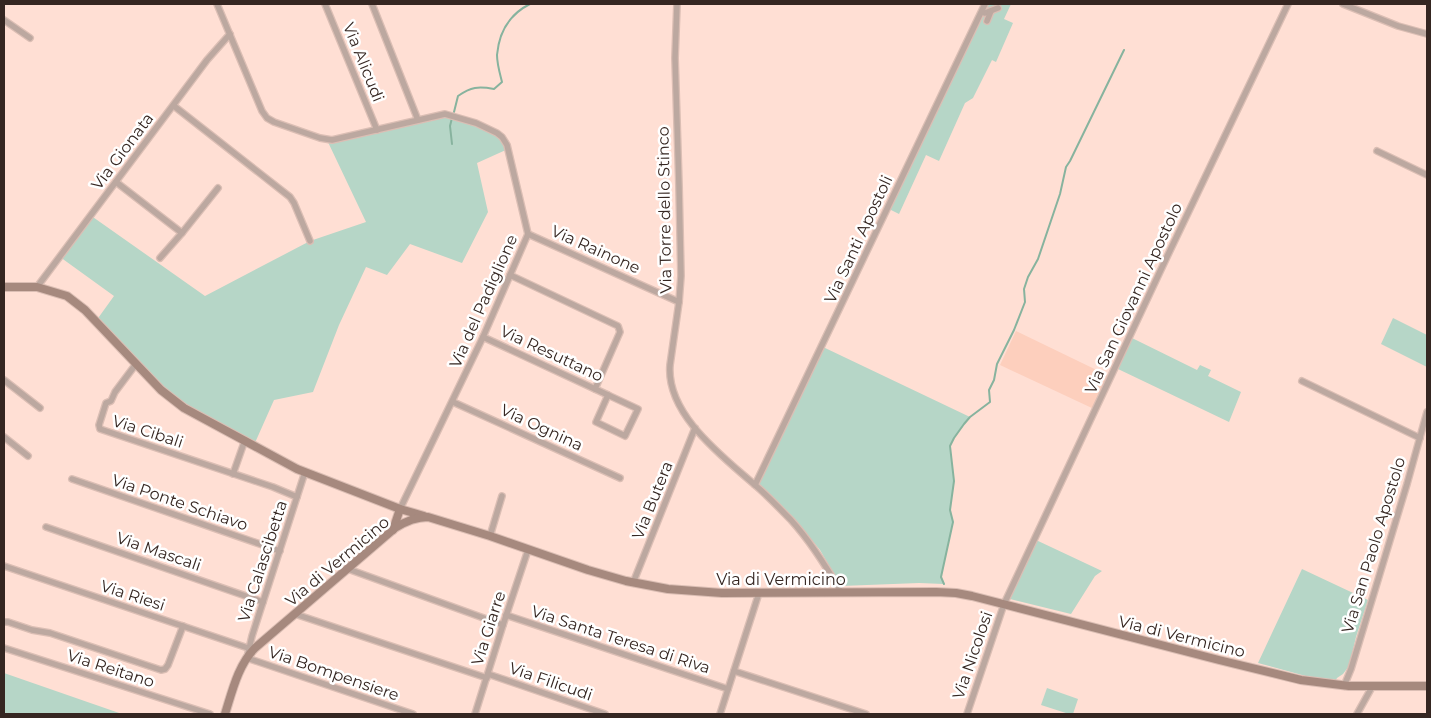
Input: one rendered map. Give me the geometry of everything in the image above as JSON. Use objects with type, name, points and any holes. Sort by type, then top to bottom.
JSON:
[{"type":"main road","points":[[4,286],[37,287],[73,300],[85,310],[160,390],[180,405],[305,472],[400,509],[428,517]]},
{"type":"main road","points":[[400,509],[402,517],[408,521]]},
{"type":"main road","points":[[393,530],[400,509]]},
{"type":"main road","name":"Via di Vermicino","points":[[228,713],[237,679],[251,649],[348,570],[393,530],[408,521],[421,517],[428,517],[490,536],[593,572],[633,583],[661,588],[690,591],[759,593],[953,593],[972,596],[1301,680],[1344,686],[1427,686]]},
{"type":"street","name":"Via del Padiglione","points":[[217,4],[262,111],[269,120],[327,140],[377,130],[439,114],[451,114],[501,135],[507,147],[528,234],[453,402],[400,509]]},
{"type":"street","name":"Via Alicudi","points":[[325,4],[377,130]]},
{"type":"street","points":[[372,4],[418,120]]},
{"type":"street","name":"Via Torre dello Stinco","points":[[677,4],[675,58],[681,271],[670,378],[677,400],[696,428],[726,460],[776,505],[804,535],[841,592]]},
{"type":"street","name":"Via Santi Apostoli","points":[[755,485],[985,4]]},
{"type":"street","name":"Via San Giovanni Apostolo","points":[[1004,604],[1288,4]]},
{"type":"street","points":[[1343,4],[1398,26],[1427,34]]},
{"type":"street","points":[[985,13],[998,8]]},
{"type":"street","points":[[987,21],[991,11]]},
{"type":"street","points":[[4,20],[30,38]]},
{"type":"street","name":"Via Gionata","points":[[37,287],[207,60],[230,34]]},
{"type":"street","points":[[174,106],[290,196],[310,241]]},
{"type":"street","points":[[1377,150],[1427,175]]},
{"type":"street","points":[[116,182],[182,233]]},
{"type":"street","points":[[160,258],[218,188]]},
{"type":"street","name":"Via Rainone","points":[[528,234],[679,302]]},
{"type":"street","points":[[510,275],[618,326],[620,332],[595,389]]},
{"type":"street","name":"Via Resuttano","points":[[483,337],[638,408],[625,436],[596,422],[608,395]]},
{"type":"street","name":"Via Cibali","points":[[136,364],[116,390],[111,401],[106,403],[99,425],[100,429],[273,487],[297,497]]},
{"type":"street","points":[[4,380],[40,408]]},
{"type":"street","points":[[1302,381],[1420,438]]},
{"type":"street","name":"Via Ognina","points":[[453,402],[620,478]]},
{"type":"street","name":"Via San Paolo Apostolo","points":[[1344,686],[1402,500],[1427,412]]},
{"type":"street","name":"Via Butera","points":[[633,583],[696,428]]},
{"type":"street","points":[[4,438],[28,456]]},
{"type":"street","points":[[232,474],[244,440]]},
{"type":"street","name":"Via Calascibetta","points":[[251,649],[263,602],[305,472]]},
{"type":"street","name":"Via Ponte Schiavo","points":[[72,479],[280,551]]},
{"type":"street","points":[[490,536],[502,496]]},
{"type":"street","name":"Via Mascali","points":[[46,527],[263,602]]},
{"type":"street","name":"Via Giarre","points":[[475,714],[502,625],[528,550]]},
{"type":"street","name":"Via Riesi","points":[[4,566],[251,649]]},
{"type":"street","points":[[348,570],[502,625]]},
{"type":"street","points":[[720,714],[759,593]]},
{"type":"street","name":"Via Nicolosi","points":[[967,714],[1004,604]]},
{"type":"street","name":"Via Filicudi","points":[[295,614],[605,714]]},
{"type":"street","name":"Via Santa Teresa di Riva","points":[[506,615],[728,689]]},
{"type":"street","points":[[4,622],[50,633],[161,670],[166,669],[168,666],[183,626]]},
{"type":"street","name":"Via Reitano","points":[[4,648],[210,714]]},
{"type":"street","name":"Via Bompensiere","points":[[247,658],[413,714]]},
{"type":"street","points":[[734,671],[866,714]]},
{"type":"street","points":[[1357,714],[1372,687]]},
{"type":"shaded area","points":[[1016,331],[1109,376],[1094,409],[1000,365]]},
{"type":"green space","points":[[989,4],[1011,4],[1004,19],[1013,23],[996,62],[992,60],[973,98],[965,103],[939,161],[926,155],[899,214],[889,209]]},
{"type":"green space","points":[[445,114],[497,133],[508,149],[477,163],[488,212],[462,263],[410,244],[387,275],[366,267],[339,325],[313,392],[274,400],[254,445],[180,405],[96,321],[114,296],[60,257],[90,215],[205,296],[310,241],[366,222],[327,140]]},
{"type":"green space","points":[[1393,318],[1427,335],[1427,367],[1381,344]]},
{"type":"green space","points":[[1132,338],[1197,370],[1200,365],[1211,370],[1208,376],[1241,392],[1229,422],[1118,369]]},
{"type":"green space","points":[[823,347],[970,417],[950,446],[954,481],[950,510],[953,522],[941,577],[944,584],[841,586],[820,550],[795,520],[757,485]]},
{"type":"green space","points":[[1036,540],[1102,571],[1095,576],[1071,614],[1010,599]]},
{"type":"green space","points":[[1302,569],[1368,600],[1349,666],[1335,682],[1258,663]]},
{"type":"green space","points":[[4,673],[122,714],[4,714]]},
{"type":"green space","points":[[1047,688],[1078,699],[1073,714],[1041,705]]},
{"type":"waterway","points":[[454,112],[458,96],[475,88],[494,89],[502,82],[497,58],[500,39],[511,18],[530,4]]},
{"type":"waterway","points":[[944,584],[941,577],[953,522],[950,510],[954,481],[950,446],[970,417],[990,402],[989,390],[994,380],[997,364],[1025,302],[1024,289],[1038,259],[1060,194],[1066,167],[1124,50]]},
{"type":"waterway","points":[[452,118],[450,126],[452,144]]}]
